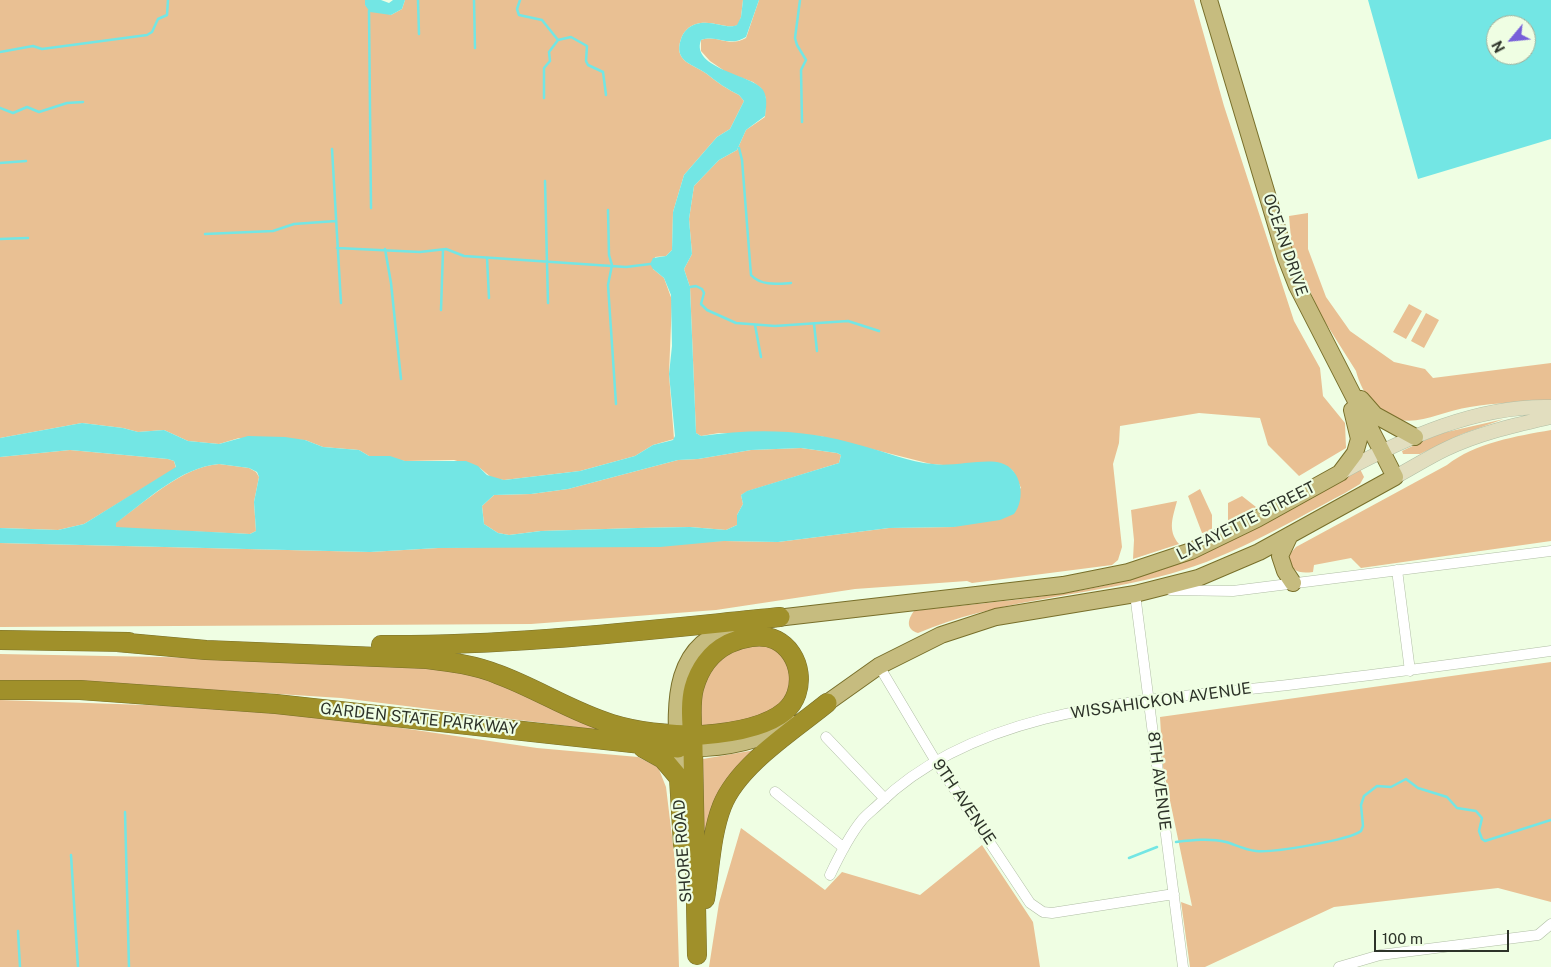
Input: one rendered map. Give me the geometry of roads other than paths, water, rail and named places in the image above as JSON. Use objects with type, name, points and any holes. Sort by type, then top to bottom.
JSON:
[{"type":"highway","points":[[0,640],[389,645],[498,643],[630,633],[780,617]]},
{"type":"highway","points":[[117,642],[206,650],[427,659],[458,663],[498,674],[612,725],[685,741],[749,726],[776,717],[787,709],[795,698],[800,678],[796,662],[790,652],[773,639],[753,637],[732,642],[713,654],[703,666],[694,687],[685,741],[694,963]]},
{"type":"highway","name":"GARDEN STATE PARKWAY","points":[[0,690],[80,690],[276,704],[512,728],[636,744],[685,741]]},
{"type":"highway","points":[[694,963],[717,826],[726,797],[744,771],[827,703]]},
{"type":"highway","points":[[636,744],[663,759],[679,778]]},
{"type":"highway","name":"SHORE ROAD","points":[[679,778],[694,963]]},
{"type":"main road","name":"OCEAN DRIVE","points":[[1209,0],[1286,258],[1307,309],[1395,477]]},
{"type":"main road","points":[[1344,381],[1375,415],[1414,436]]},
{"type":"main road","points":[[1340,473],[1355,453],[1359,439],[1344,381]]},
{"type":"main road","name":"LAFAYETTE STREET","points":[[685,741],[678,689],[682,672],[694,652],[706,640],[727,628],[780,617],[1046,588],[1128,572],[1204,545],[1381,451],[1414,436],[1450,424],[1500,412],[1551,407]]},
{"type":"main road","name":"LAFAYETTE STREET","points":[[827,703],[879,666],[929,640],[981,621],[1160,589],[1230,566],[1289,537],[1447,449],[1513,426],[1551,417]]},
{"type":"main road","points":[[1289,537],[1280,556],[1282,566],[1293,583]]},
{"type":"main road","name":"GARDEN STATE PARKWAY","points":[[685,741],[726,746],[754,740],[793,724],[827,703]]},
{"type":"main road","name":"SHORE ROAD","points":[[679,778],[685,741]]},
{"type":"street","points":[[1160,589],[1220,592],[1551,551]]},
{"type":"street","points":[[1397,570],[1410,671]]},
{"type":"street","name":"8TH AVENUE","points":[[1135,594],[1183,967]]},
{"type":"street","name":"WISSAHICKON AVENUE","points":[[830,875],[862,820],[914,774],[935,760],[979,738],[1013,727],[1053,716],[1149,700],[1410,671],[1551,651]]},
{"type":"street","name":"9TH AVENUE","points":[[879,666],[935,760],[1030,903],[1043,912],[1066,911],[1174,894]]},
{"type":"street","points":[[826,737],[885,799]]},
{"type":"street","points":[[775,792],[844,848]]},
{"type":"street","points":[[1339,967],[1404,951],[1538,935],[1551,924]]},
{"type":"water","points":[[365,0],[381,0],[389,3],[393,0],[405,0],[402,9],[391,15],[370,12],[365,5]]},
{"type":"water","points":[[743,0],[759,0],[746,37],[734,41],[701,40],[700,50],[705,58],[713,65],[757,85],[765,93],[766,103],[765,116],[746,130],[737,150],[719,160],[694,186],[689,219],[692,254],[684,269],[690,287],[696,433],[701,436],[762,431],[802,433],[842,440],[924,463],[941,465],[986,461],[1001,463],[1014,471],[1020,485],[1020,501],[1014,514],[1000,520],[954,527],[889,528],[778,542],[724,541],[660,547],[438,548],[370,552],[0,543],[0,528],[58,530],[84,524],[176,467],[174,461],[168,459],[70,450],[0,457],[0,438],[82,423],[123,428],[138,432],[164,430],[188,441],[219,444],[248,436],[285,437],[305,440],[323,447],[359,450],[369,456],[390,456],[405,461],[466,461],[478,466],[487,475],[504,480],[580,471],[635,456],[653,445],[673,440],[675,436],[669,374],[672,346],[671,295],[664,278],[650,264],[653,258],[666,256],[672,250],[673,212],[684,175],[717,137],[730,129],[744,101],[739,95],[682,58],[679,47],[683,34],[693,25],[708,23],[733,26],[737,25],[741,17]],"holes":[[[801,448],[837,453],[841,455],[839,463],[747,491],[741,495],[743,504],[737,515],[737,525],[726,530],[690,527],[638,528],[541,531],[509,535],[498,533],[484,524],[482,506],[494,495],[531,494],[568,489],[678,460],[698,459],[751,450]],[[219,464],[249,468],[257,472],[259,477],[254,502],[256,531],[250,534],[116,527],[116,523],[164,486],[191,471]]]},
{"type":"water","points":[[1368,0],[1551,0],[1551,139],[1418,179]]},
{"type":"waterway","points":[[0,52],[33,46],[42,49],[147,35],[152,32],[158,19],[167,15],[168,0]]},
{"type":"waterway","points":[[418,0],[419,34]]},
{"type":"waterway","points":[[474,0],[475,48]]},
{"type":"waterway","points":[[520,0],[517,9],[519,15],[542,20],[558,40]]},
{"type":"waterway","points":[[800,0],[795,38],[806,60],[801,70],[802,122]]},
{"type":"waterway","points":[[369,11],[371,208]]},
{"type":"waterway","points":[[544,98],[544,68],[550,61],[549,52],[558,40],[571,37],[587,46],[586,61],[588,65],[603,72],[606,95]]},
{"type":"waterway","points":[[0,108],[13,113],[27,107],[39,112],[67,103],[83,102]]},
{"type":"waterway","points":[[739,148],[742,160],[751,275],[764,283],[791,283]]},
{"type":"waterway","points":[[332,149],[341,303]]},
{"type":"waterway","points":[[0,163],[26,161]]},
{"type":"waterway","points":[[545,181],[548,303]]},
{"type":"waterway","points":[[608,210],[609,255],[612,265],[608,285],[616,404]]},
{"type":"waterway","points":[[205,234],[273,231],[294,224],[336,221]]},
{"type":"waterway","points":[[0,239],[28,238]]},
{"type":"waterway","points":[[337,248],[420,252],[446,249],[464,256],[626,267],[650,264]]},
{"type":"waterway","points":[[385,249],[391,283],[401,379]]},
{"type":"waterway","points":[[441,310],[443,250]]},
{"type":"waterway","points":[[487,258],[489,298]]},
{"type":"waterway","points":[[690,287],[696,286],[702,289],[704,293],[701,304],[707,310],[736,323],[775,326],[848,321],[879,331]]},
{"type":"waterway","points":[[814,324],[817,351]]},
{"type":"waterway","points":[[755,325],[761,357]]},
{"type":"waterway","points":[[1176,842],[1214,840],[1226,842],[1244,849],[1265,851],[1310,845],[1354,835],[1361,831],[1363,826],[1361,805],[1364,796],[1377,786],[1391,787],[1406,779],[1418,788],[1447,797],[1457,808],[1476,811],[1482,818],[1479,831],[1482,839],[1485,841],[1551,820]]},
{"type":"waterway","points":[[125,812],[129,967]]},
{"type":"waterway","points":[[1129,858],[1157,847]]},
{"type":"waterway","points":[[71,855],[78,967]]},
{"type":"waterway","points":[[18,931],[20,967]]}]
